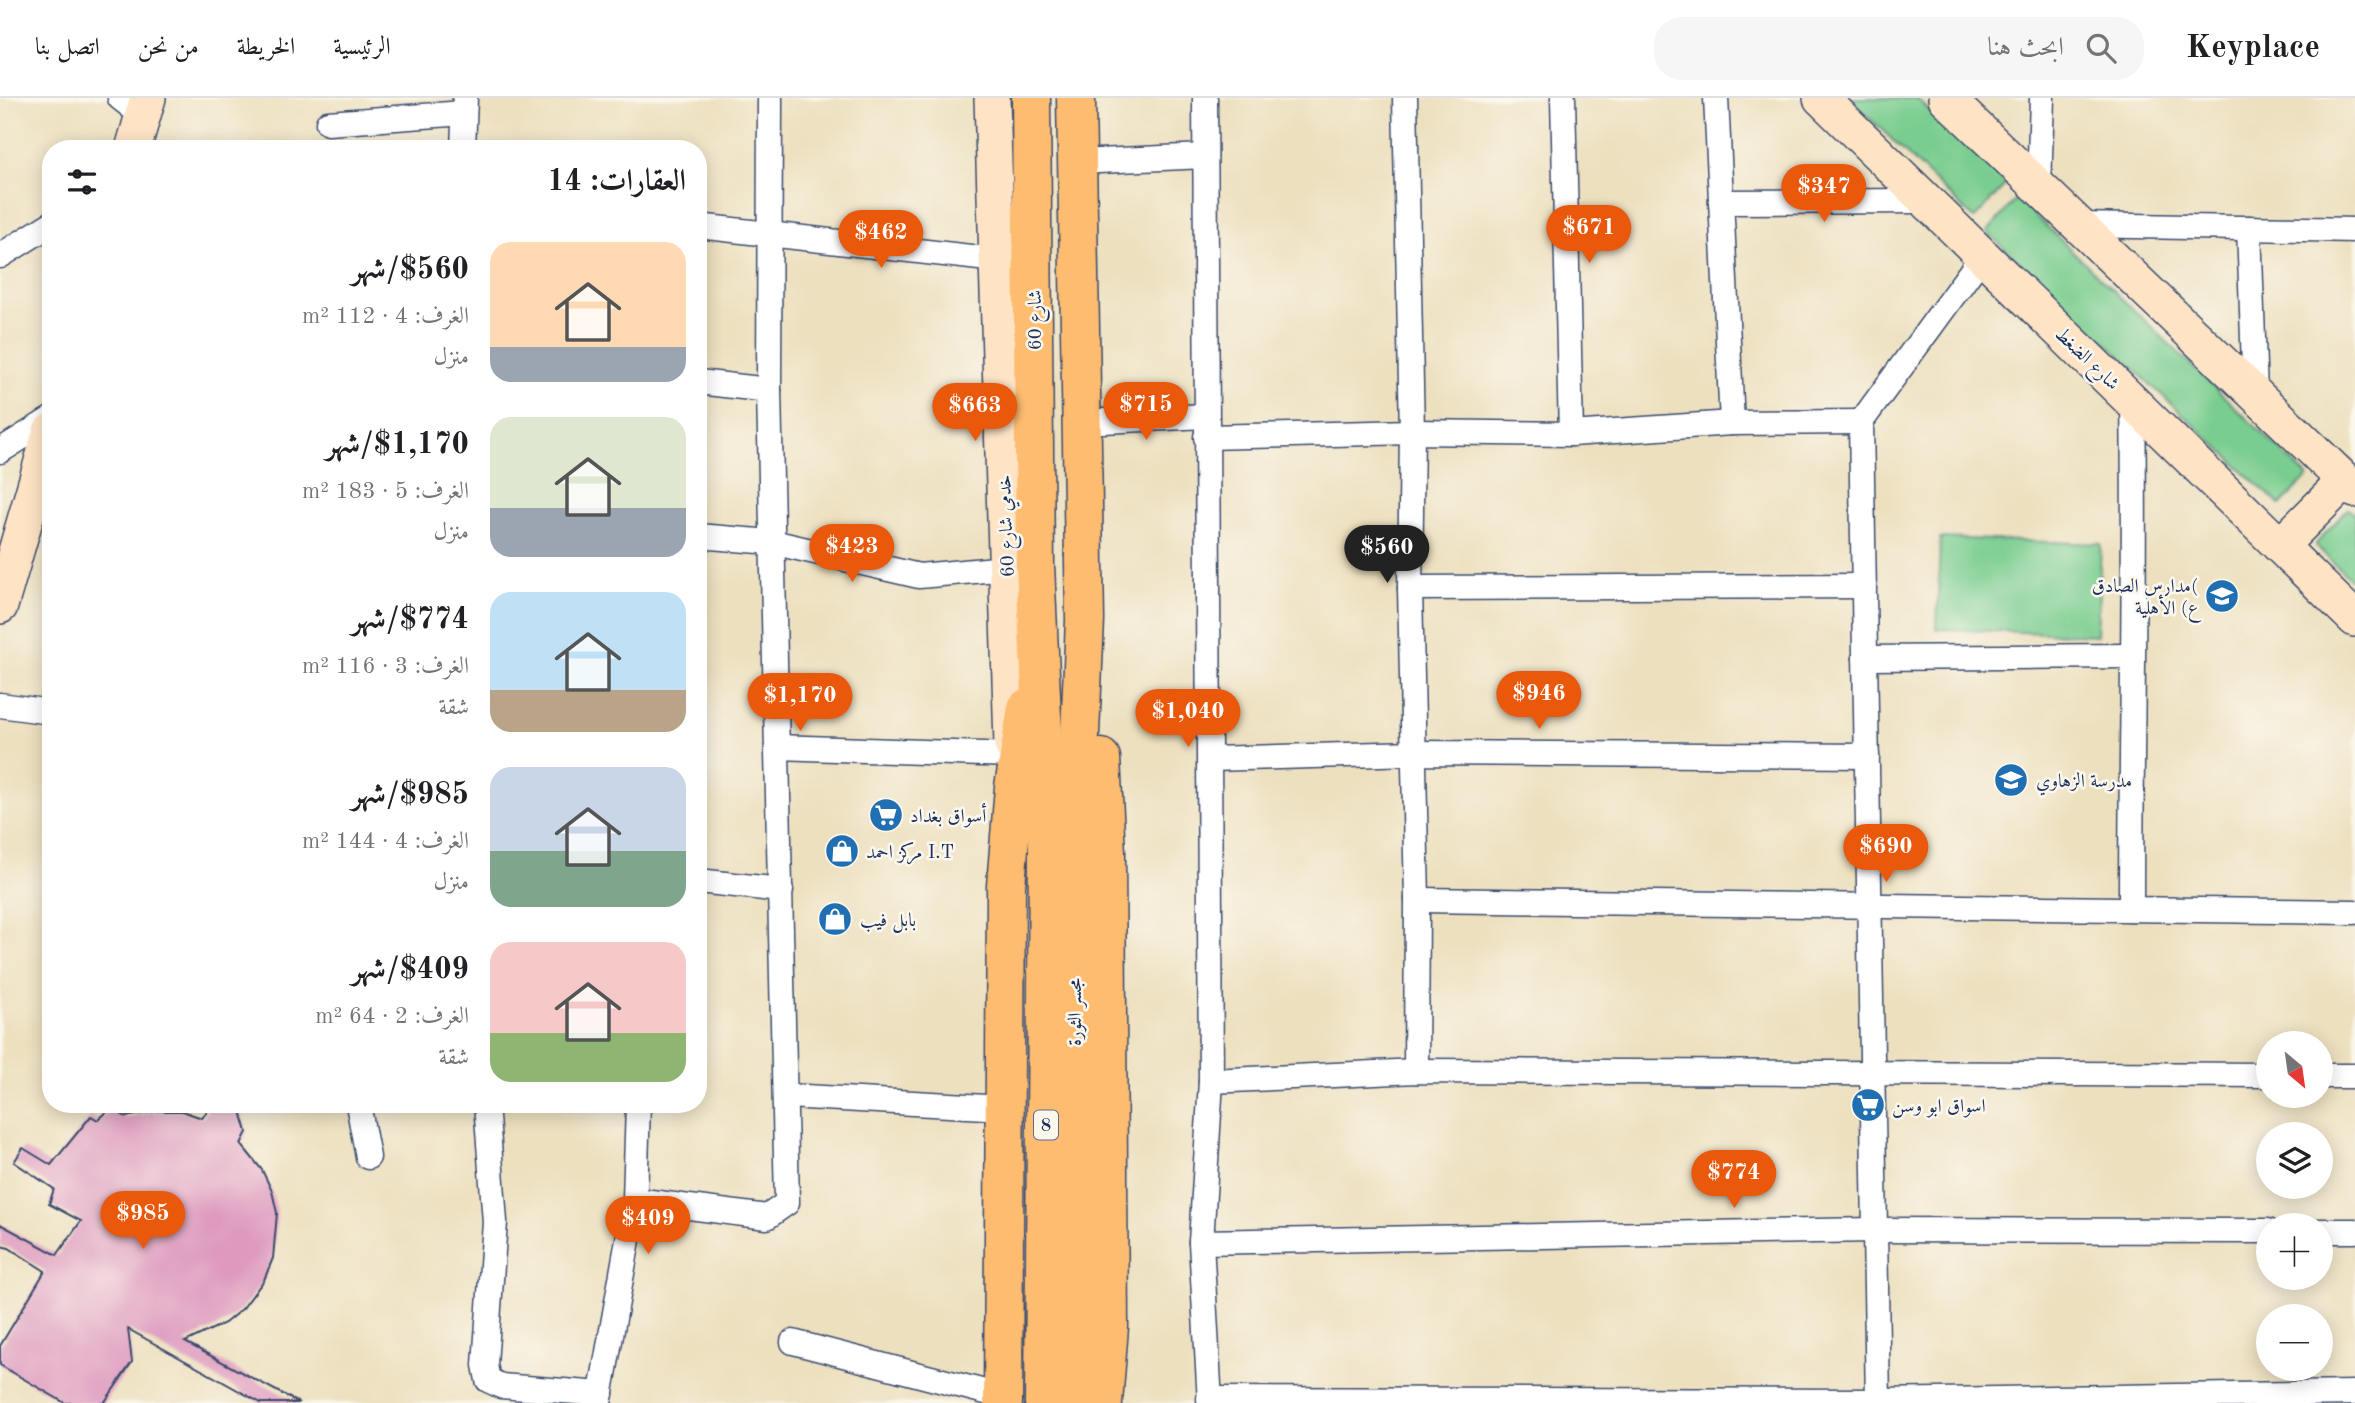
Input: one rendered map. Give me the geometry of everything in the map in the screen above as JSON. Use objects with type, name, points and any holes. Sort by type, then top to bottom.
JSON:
[{"type":"highway","name":"شارع 60","points":[[1031,98],[1035,565],[1039,626]]},
{"type":"highway","name":"8","points":[[1076,98],[1085,620]]},
{"type":"highway","points":[[1085,620],[1102,769],[1106,853],[1109,1327],[1114,1403]]},
{"type":"highway","name":"مجسر الثورة","points":[[1044,1403],[1062,848],[1085,620]]},
{"type":"highway","points":[[993,1400],[1002,1324],[1006,886],[1013,771],[1039,626]]},
{"type":"highway","name":"مجسر الثورة","points":[[1039,626],[1062,848],[1071,1403]]},
{"type":"highway","points":[[1103,1403],[1109,1327]]},
{"type":"street","points":[[635,1200],[767,1217],[778,1212],[787,1203],[769,390],[770,98]]},
{"type":"street","name":"خدمي شارع 60","points":[[992,98],[1013,771]]},
{"type":"street","points":[[1205,98],[1211,1080],[1201,1242],[1210,1401],[1878,1402],[2355,1393]]},
{"type":"street","points":[[1405,98],[1412,432],[1410,588],[1417,900],[1416,1071]]},
{"type":"street","points":[[1563,98],[1571,434]]},
{"type":"street","points":[[1716,98],[1732,423]]},
{"type":"street","name":"شارع الضغط","points":[[1821,98],[2355,619]]},
{"type":"street","points":[[1946,98],[2350,486],[2280,546]]},
{"type":"street","points":[[2039,186],[2042,98]]},
{"type":"street","points":[[135,140],[137,104]]},
{"type":"street","points":[[328,123],[464,106],[463,140]]},
{"type":"street","points":[[1077,162],[1205,156]]},
{"type":"street","points":[[1721,202],[1927,201]]},
{"type":"street","points":[[2079,225],[2355,230]]},
{"type":"street","points":[[707,227],[997,260]]},
{"type":"street","points":[[2249,228],[2255,394]]},
{"type":"street","points":[[0,256],[42,230]]},
{"type":"street","points":[[1878,1402],[1861,422],[1983,255]]},
{"type":"street","points":[[707,383],[769,390]]},
{"type":"street","points":[[2131,909],[2131,656],[2135,529],[2133,401]]},
{"type":"street","points":[[1082,422],[1571,434],[1732,423],[1861,422]]},
{"type":"street","points":[[0,452],[42,425]]},
{"type":"street","points":[[0,606],[42,462]]},
{"type":"street","points":[[707,537],[772,542],[919,576],[1007,568]]},
{"type":"street","points":[[1410,588],[1864,586]]},
{"type":"street","points":[[1865,658],[2131,656]]},
{"type":"street","points":[[0,705],[42,711]]},
{"type":"street","points":[[777,747],[1013,771]]},
{"type":"street","points":[[1211,759],[1414,753],[1867,756]]},
{"type":"street","points":[[707,882],[781,890]]},
{"type":"street","points":[[1417,900],[2355,912]]},
{"type":"street","points":[[1211,1080],[1416,1071],[2256,1075]]},
{"type":"street","points":[[2333,1076],[2355,1076]]},
{"type":"street","points":[[786,1096],[1004,1108]]},
{"type":"street","points":[[360,1113],[368,1157]]},
{"type":"street","points":[[487,1113],[495,1222],[485,1365],[488,1380],[501,1386],[600,1398],[635,1200],[638,1113]]},
{"type":"street","points":[[1201,1242],[1875,1230],[2256,1231]]},
{"type":"street","points":[[2333,1231],[2355,1231]]},
{"type":"street","points":[[793,1342],[993,1400]]},
{"type":"green space","points":[[1849,98],[1916,98],[2006,184],[1974,219]]},
{"type":"green space","points":[[2017,198],[2308,477],[2280,505],[1987,232]]},
{"type":"green space","points":[[2348,508],[2355,514],[2355,584],[2315,545]]},
{"type":"green space","points":[[1940,538],[2101,544],[2097,635],[1937,629]]},
{"type":"building","points":[[106,1113],[119,1113],[126,1117],[147,1113],[188,1113],[202,1118],[206,1113],[242,1113],[247,1132],[241,1144],[262,1170],[272,1191],[277,1213],[273,1258],[264,1280],[243,1308],[225,1323],[185,1342],[299,1403],[261,1403],[128,1329],[132,1362],[104,1403],[65,1403],[0,1365],[0,1346],[45,1271],[9,1248],[0,1246],[0,1224],[57,1255],[81,1221],[49,1204],[54,1189],[14,1162],[23,1148],[51,1165],[91,1116],[98,1120]]},
{"type":"place","name":"مدارس الصادق( ع) الأهلية","points":[[2222,596]]},
{"type":"place","name":"مدرسة الزهاوي","points":[[2011,780]]},
{"type":"place","name":"أسواق بغداد","points":[[886,815]]},
{"type":"place","name":"مركز احمد I.T","points":[[842,851]]},
{"type":"place","name":"بابل فيب","points":[[835,919]]},
{"type":"place","name":"اسواق ابو وسن","points":[[1868,1105]]}]
